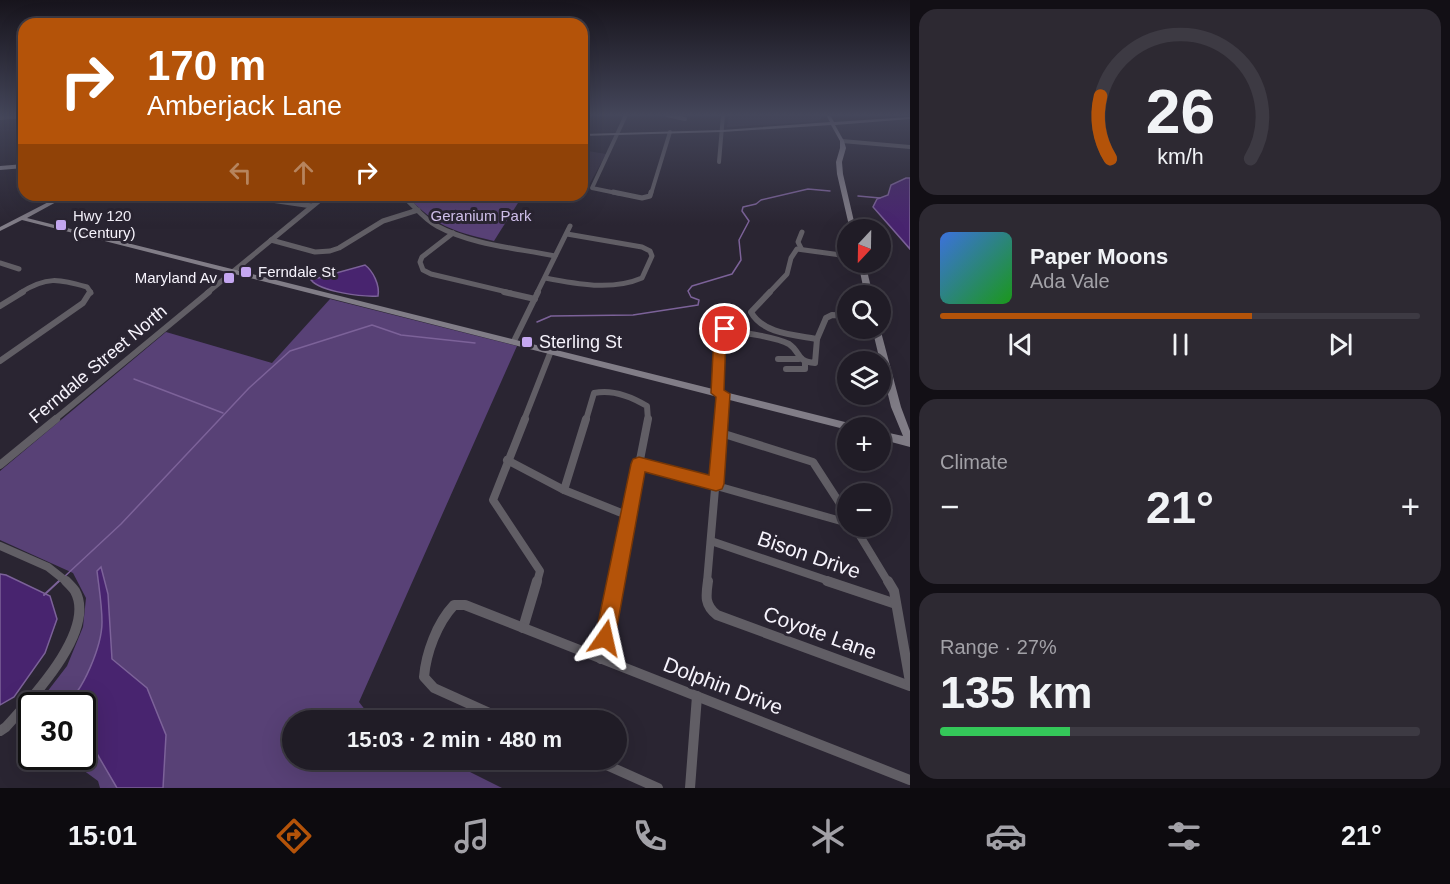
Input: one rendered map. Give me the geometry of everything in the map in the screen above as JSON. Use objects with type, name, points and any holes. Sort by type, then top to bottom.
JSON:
[{"type":"street","points":[[609,152],[592,189],[647,198],[650,196],[664,152]]},
{"type":"street","points":[[719,162],[720,152]]},
{"type":"street","points":[[842,152],[839,162],[840,174],[850,219]]},
{"type":"street","points":[[0,168],[18,166]]},
{"type":"street","points":[[0,229],[54,201]]},
{"type":"street","points":[[284,201],[312,206]]},
{"type":"street","name":"Ferndale Street North","points":[[0,465],[318,201]]},
{"type":"street","points":[[408,201],[431,222],[453,232],[555,256]]},
{"type":"street","points":[[271,240],[315,252],[330,251],[339,248],[383,221],[418,210]]},
{"type":"street","points":[[21,218],[837,424]]},
{"type":"street","points":[[514,341],[570,226]]},
{"type":"street","points":[[453,232],[421,260],[421,267],[431,274],[535,299]]},
{"type":"street","points":[[801,248],[798,242],[802,232]]},
{"type":"street","points":[[545,278],[587,286],[633,282],[642,278],[652,256],[650,251],[642,247],[567,234]]},
{"type":"street","points":[[817,339],[757,323],[751,312],[787,274],[791,258],[797,249],[837,254]]},
{"type":"street","points":[[0,263],[19,269]]},
{"type":"street","points":[[0,306],[30,287],[59,279],[87,287],[91,293],[83,303],[0,361]]},
{"type":"street","points":[[778,359],[815,363],[819,341],[817,339],[826,318],[837,315]]},
{"type":"street","points":[[711,541],[721,433],[722,331],[733,330],[791,345],[805,369],[786,369]]},
{"type":"street","points":[[879,339],[896,407],[910,442]]},
{"type":"street","points":[[523,628],[540,572],[493,500],[551,351]]},
{"type":"street","points":[[564,490],[594,393],[605,392],[647,406],[649,413],[601,659]]},
{"type":"street","points":[[721,433],[813,462],[837,499]]},
{"type":"street","points":[[891,438],[910,442]]},
{"type":"street","points":[[507,460],[564,490],[629,516]]},
{"type":"street","points":[[639,464],[716,484],[837,521]]},
{"type":"street","points":[[861,537],[894,591],[910,684]]},
{"type":"street","name":"Bison Drive","points":[[711,541],[897,604]]},
{"type":"street","name":"Coyote Lane","points":[[711,541],[706,599],[709,609],[717,615],[910,684]]},
{"type":"street","points":[[0,546],[62,576],[74,590],[78,612],[72,639],[57,667],[6,727],[0,731]]},
{"type":"street","name":"Dolphin Drive","points":[[483,710],[434,688],[424,677],[425,663],[445,614],[454,605],[465,605],[910,780]]},
{"type":"street","points":[[690,788],[697,696]]},
{"type":"street","points":[[618,770],[658,788]]},
{"type":"shaded area","points":[[588,152],[606,154],[588,187]]},
{"type":"shaded area","points":[[910,178],[910,249],[891,227],[891,219],[884,219],[873,207],[877,199],[888,195],[891,185]]},
{"type":"shaded area","points":[[365,265],[375,279],[378,296],[333,291],[311,280]]},
{"type":"shaded area","points":[[101,567],[108,594],[112,659],[147,688],[166,735],[163,788],[117,788],[96,752],[96,692],[76,692],[90,668],[101,632],[102,616],[97,571]]},
{"type":"shaded area","points":[[0,574],[50,596],[57,619],[45,653],[14,697],[0,705]]},
{"type":"green space","name":"Geranium Park","points":[[412,201],[519,201],[494,241],[445,226]]},
{"type":"green space","points":[[330,299],[517,346],[359,702],[365,710],[282,710],[282,770],[466,770],[502,788],[100,788],[98,781],[83,770],[96,770],[96,692],[47,692],[67,666],[83,627],[86,598],[73,573],[0,540],[0,471],[166,332],[272,363]]},
{"type":"waterway","points":[[537,322],[551,316],[633,315],[698,305],[699,300],[691,297],[688,291],[692,286],[732,274],[741,260],[739,240],[749,221],[742,211],[743,207],[756,204],[761,200],[808,189],[830,191]]},
{"type":"waterway","points":[[858,196],[880,198]]},
{"type":"waterway","points":[[64,577],[121,524],[249,388],[290,351],[372,325],[401,335],[475,343]]},
{"type":"waterway","points":[[134,379],[223,413]]},
{"type":"waterway","points":[[44,595],[59,581]]},
{"type":"place","name":"Hwy 120 (Century)","points":[[61,225]]},
{"type":"place","name":"Ferndale St","points":[[246,272]]},
{"type":"place","name":"Maryland Av","points":[[229,278]]},
{"type":"place","name":"Sterling St","points":[[527,342]]},
{"type":"route","points":[[605,638],[639,464],[716,484],[723,394],[717,393],[720,333],[725,329]]}]
